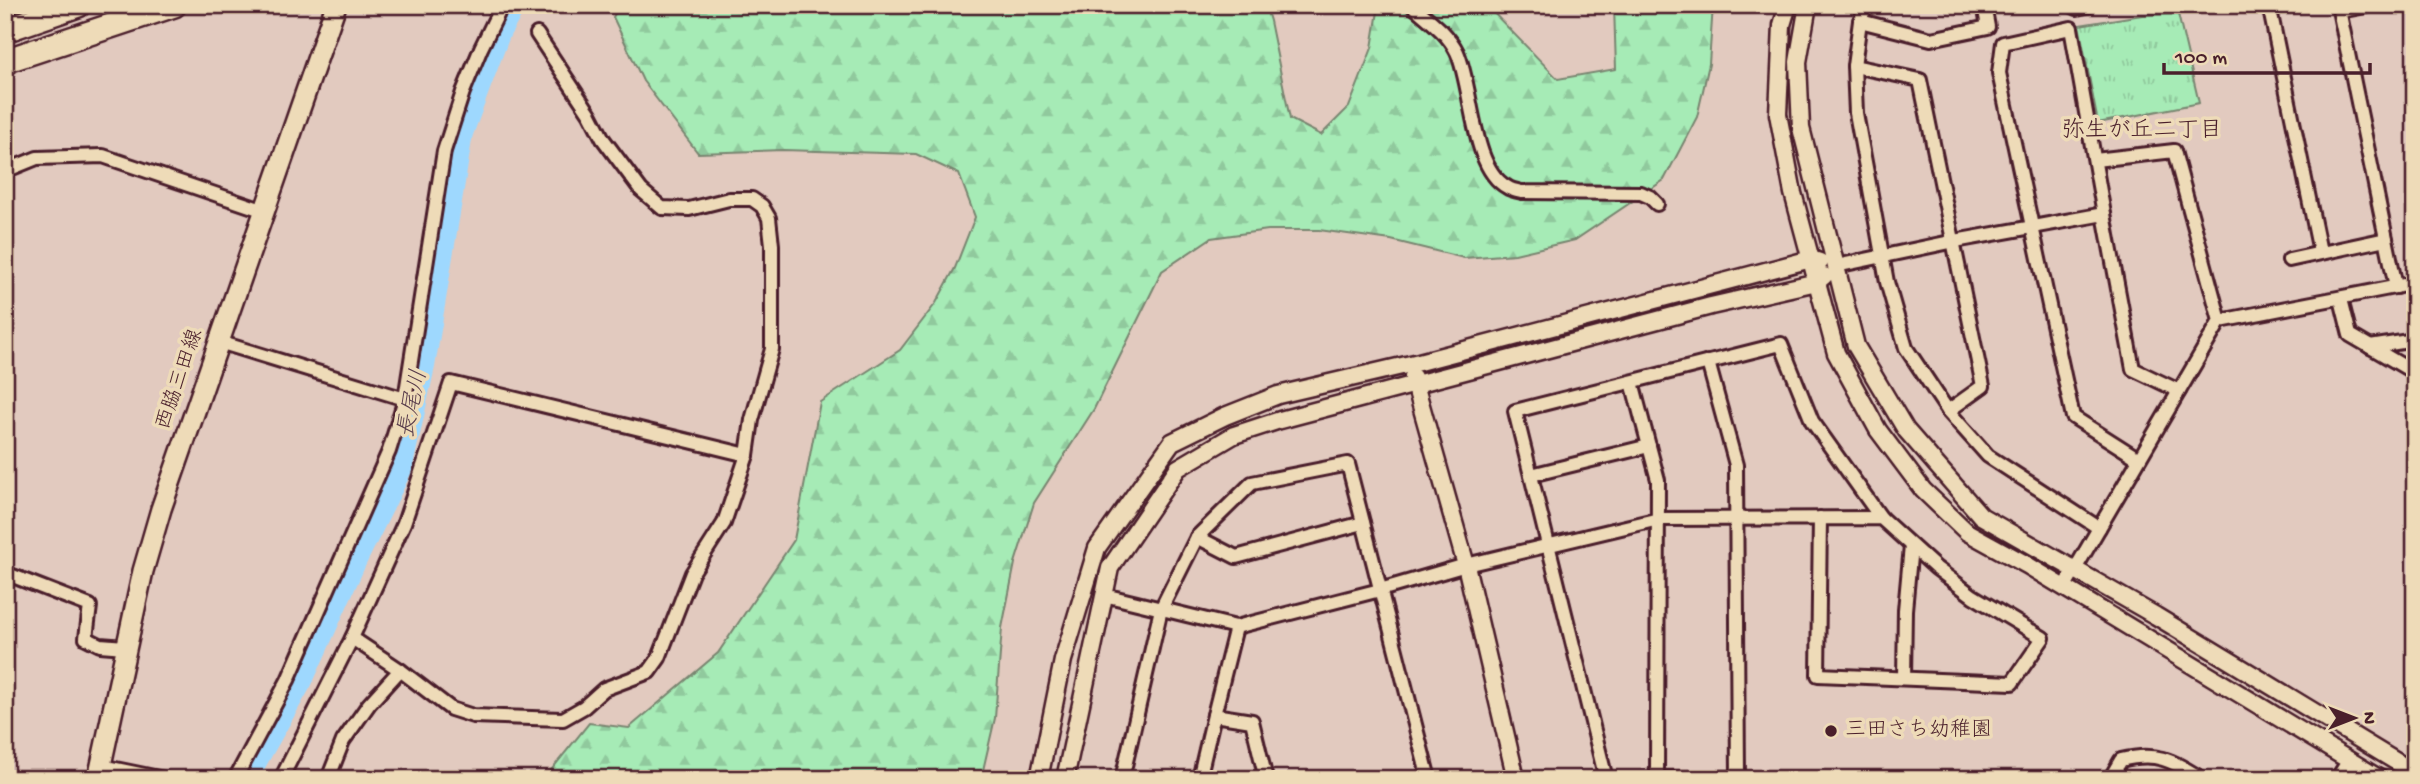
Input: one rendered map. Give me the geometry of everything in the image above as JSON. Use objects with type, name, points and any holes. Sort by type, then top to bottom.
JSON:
[{"type":"highway","points":[[5,30],[78,5]]},
{"type":"highway","points":[[5,61],[174,5]]},
{"type":"main road","name":"西脇三田線","points":[[100,772],[142,571],[161,509],[336,5]]},
{"type":"street","points":[[235,779],[288,680],[389,451],[405,398],[444,152],[472,70],[502,5]]},
{"type":"street","points":[[1412,5],[1448,35],[1458,54],[1466,78],[1479,143],[1491,173],[1506,187],[1522,192],[1641,194],[1650,197],[1657,204]]},
{"type":"street","points":[[1788,5],[1782,26],[1778,114],[1793,193],[1836,353],[1878,430],[1923,490],[1967,532],[2380,779]]},
{"type":"street","points":[[1808,5],[1798,62],[1801,128],[1856,346],[1906,430],[1981,516],[2144,610],[2415,773]]},
{"type":"street","points":[[1866,5],[1860,21],[1854,66],[1856,113],[1887,282],[1906,348],[1948,411],[1987,456],[2099,528]]},
{"type":"street","points":[[1860,21],[1931,39],[1988,27],[1984,5]]},
{"type":"street","points":[[2071,5],[2077,8],[2090,5]]},
{"type":"street","points":[[2269,5],[2320,252]]},
{"type":"street","points":[[2371,5],[2339,8],[2396,287]]},
{"type":"street","points":[[2139,459],[2073,417],[1999,73],[2003,43],[2071,28],[2133,369],[2179,391]]},
{"type":"street","points":[[352,638],[451,709],[473,716],[563,719],[584,707],[604,689],[649,672],[659,658],[692,573],[724,523],[747,455],[752,420],[772,349],[772,245],[769,218],[762,206],[752,199],[729,199],[689,209],[662,208],[641,190],[603,139],[590,114],[537,34]]},
{"type":"street","points":[[1854,66],[1920,80],[1983,387],[1948,411]]},
{"type":"street","points":[[2067,590],[2079,572],[2099,528],[2220,321],[2174,151],[2095,160]]},
{"type":"street","points":[[5,172],[37,158],[103,156],[265,211]]},
{"type":"street","points":[[1039,779],[1063,660],[1097,548],[1172,442],[1225,416],[1278,395],[1409,364],[1811,259],[1836,266],[2104,214]]},
{"type":"street","points":[[2289,260],[2386,239]]},
{"type":"street","points":[[1065,779],[1110,568],[1178,468],[1234,435],[1280,420],[1711,306],[1817,282],[1836,266]]},
{"type":"street","points":[[2220,321],[2415,283]]},
{"type":"street","points":[[2342,299],[2350,335],[2415,373]]},
{"type":"street","points":[[2370,348],[2415,340]]},
{"type":"street","points":[[219,342],[405,398]]},
{"type":"street","points":[[1606,779],[1515,411],[1781,344],[1812,421],[1881,517],[1936,568],[1973,596],[2043,638],[2012,682],[1818,675],[1821,518]]},
{"type":"street","points":[[1632,382],[1658,480],[1656,778],[1738,778],[1736,465],[1708,362]]},
{"type":"street","points":[[1409,364],[1466,565],[1517,779]]},
{"type":"street","points":[[281,779],[352,638],[404,523],[451,383],[747,455]]},
{"type":"street","points":[[1531,475],[1649,446]]},
{"type":"street","points":[[1122,779],[1161,610],[1197,537],[1252,483],[1348,464],[1429,779]]},
{"type":"street","points":[[1104,595],[1236,627],[1466,565],[1659,519],[1881,517]]},
{"type":"street","points":[[1197,537],[1236,557],[1363,523]]},
{"type":"street","points":[[1904,678],[1905,610],[1912,546]]},
{"type":"street","points":[[5,573],[90,606],[86,638],[100,645],[125,647]]},
{"type":"street","points":[[1199,779],[1236,627]]},
{"type":"street","points":[[328,779],[343,741],[369,704],[400,670]]},
{"type":"street","points":[[1214,715],[1252,721],[1266,779]]},
{"type":"street","points":[[2110,779],[2121,761],[2137,757],[2171,760],[2202,779]]},
{"type":"street","points":[[2337,779],[2349,760]]},
{"type":"street","points":[[100,772],[164,779]]},
{"type":"green space","points":[[620,5],[1265,5],[1290,119],[1321,135],[1349,107],[1372,48],[1379,5],[1486,5],[1558,79],[1616,69],[1614,5],[1713,5],[1709,64],[1697,117],[1664,180],[1575,240],[1515,254],[1464,258],[1391,240],[1319,230],[1268,230],[1211,238],[1162,271],[1094,409],[1034,503],[1015,563],[1002,628],[995,718],[981,779],[544,779],[589,723],[629,728],[718,653],[794,540],[820,402],[900,350],[936,303],[955,268],[975,217],[959,174],[916,154],[783,150],[698,153],[643,81],[613,17]]},
{"type":"green space","points":[[2178,14],[2199,103],[2098,123],[2079,25],[2142,15]]},
{"type":"waterway","name":"長尾川","points":[[245,779],[301,680],[353,564],[400,469],[423,366],[461,133],[499,31],[514,5]]},
{"type":"place","name":"三田さち幼稚園","points":[[1831,731]]},
{"type":"district","name":"弥生が丘二丁目","points":[[2142,131]]}]
